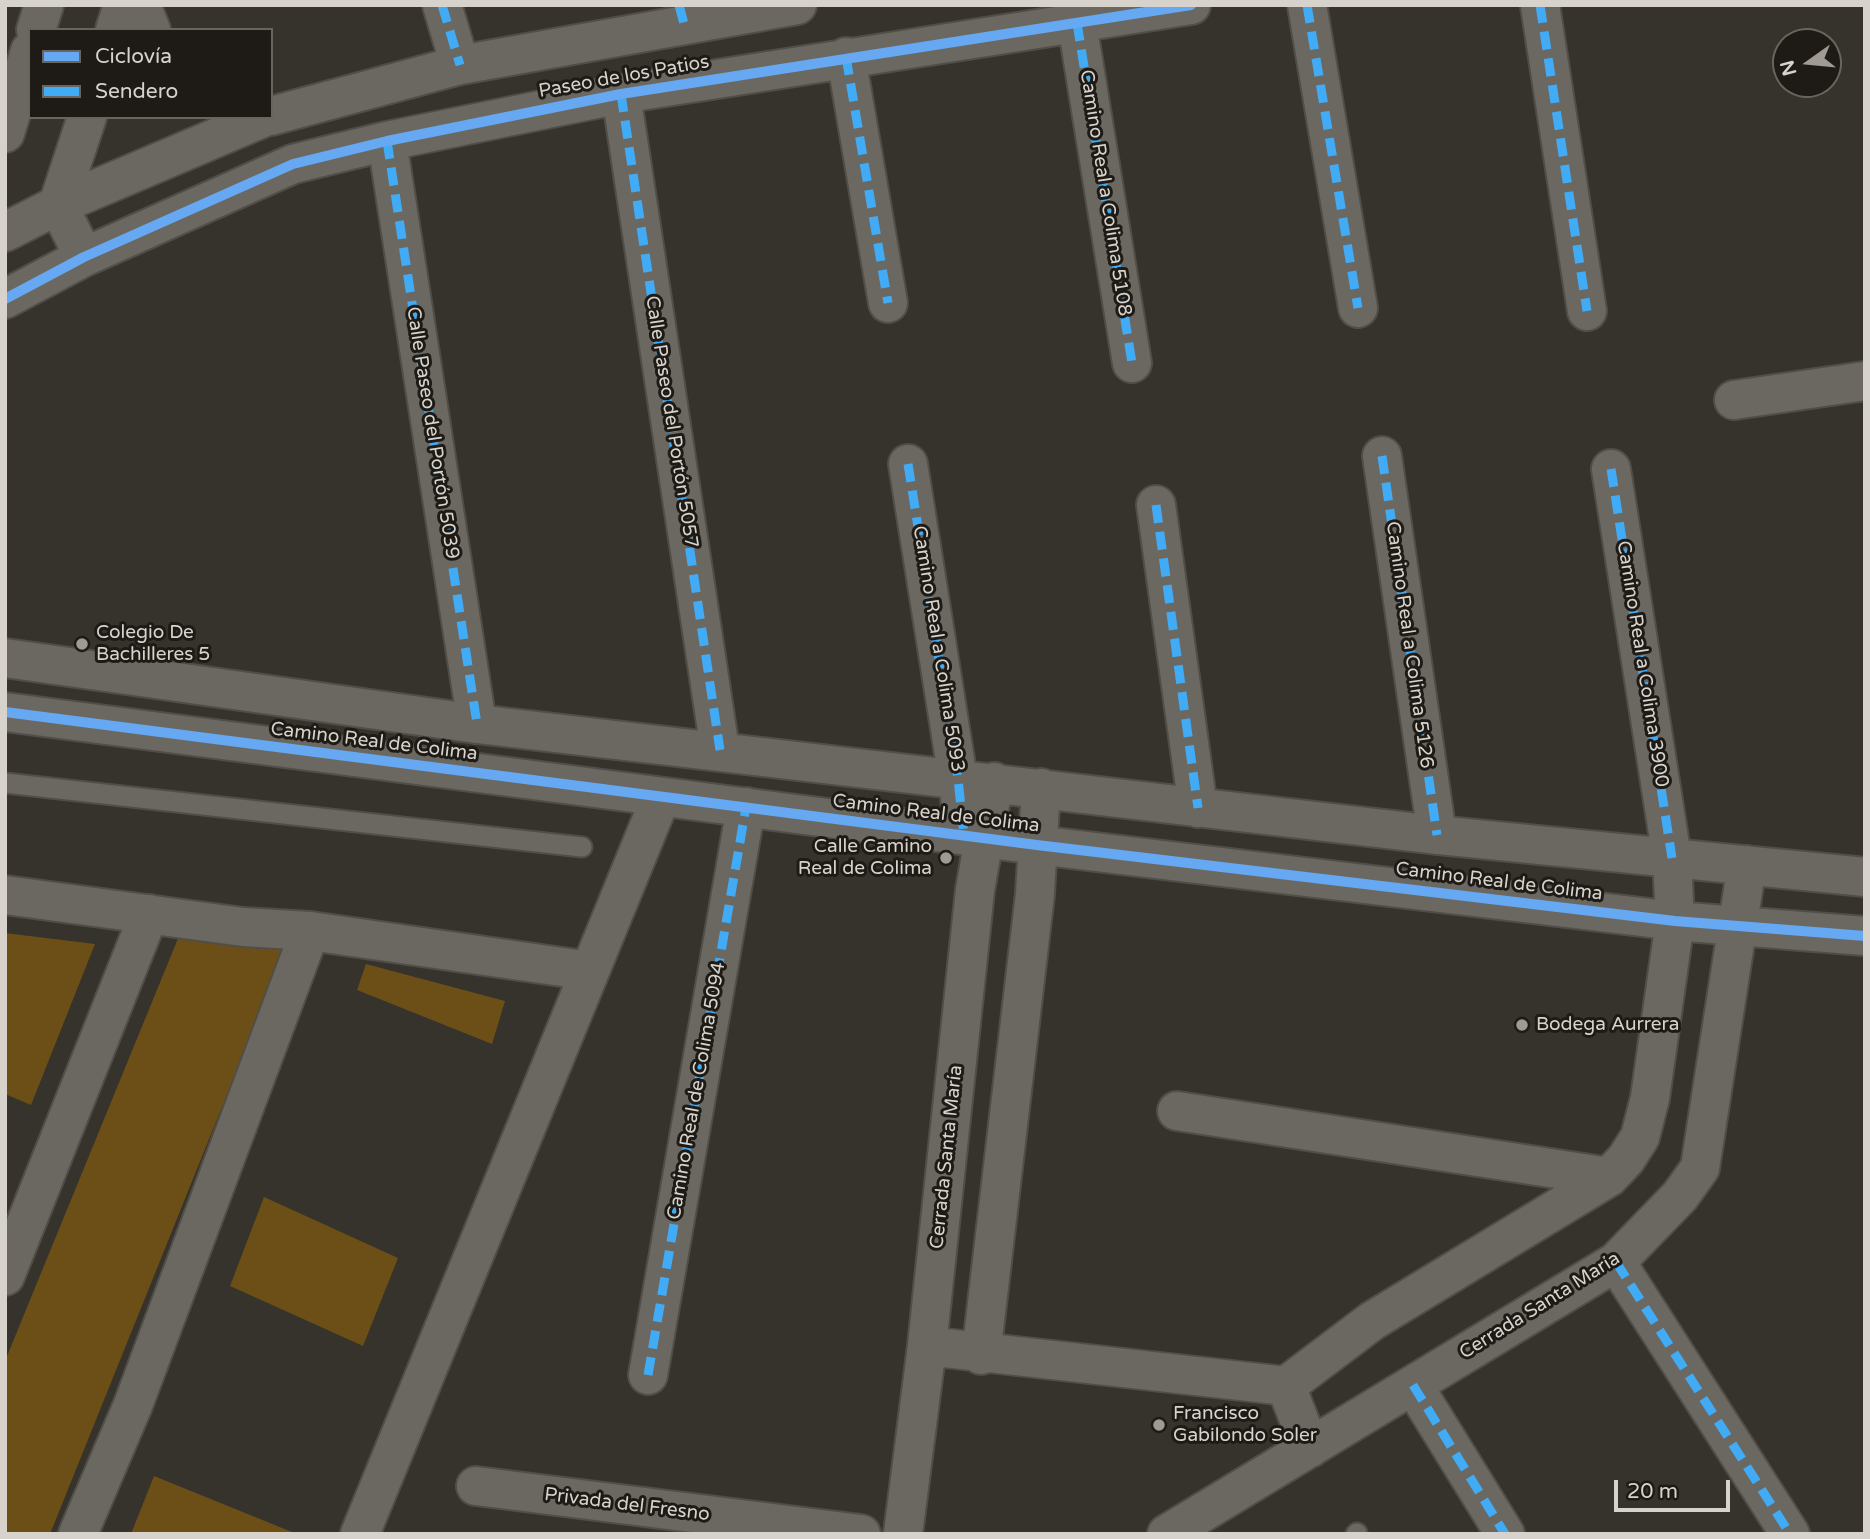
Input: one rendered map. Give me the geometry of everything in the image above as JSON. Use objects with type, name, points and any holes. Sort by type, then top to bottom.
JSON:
[{"type":"street","points":[[37,28],[44,5]]},
{"type":"street","points":[[116,28],[123,5]]},
{"type":"street","points":[[141,5],[150,28]]},
{"type":"street","points":[[442,5],[460,65]]},
{"type":"street","points":[[273,114],[460,65],[682,15],[797,5]]},
{"type":"street","name":"Paseo de los Patios","points":[[17,292],[84,257],[293,164],[387,141],[621,94],[1191,5]]},
{"type":"street","points":[[1307,5],[1358,307]]},
{"type":"street","points":[[1540,5],[1587,311]]},
{"type":"street","name":"Camino Real a Colima 5108","points":[[1077,23],[1132,363]]},
{"type":"street","points":[[846,57],[888,303]]},
{"type":"street","points":[[5,133],[28,58]]},
{"type":"street","name":"Calle Paseo del Portón 5057","points":[[621,94],[720,750]]},
{"type":"street","points":[[84,257],[58,205],[86,119]]},
{"type":"street","points":[[5,232],[58,205],[256,119]]},
{"type":"street","name":"Calle Paseo del Portón 5039","points":[[387,141],[477,724]]},
{"type":"street","points":[[5,246],[17,292]]},
{"type":"street","points":[[1734,400],[1865,380]]},
{"type":"street","name":"Camino Real a Colima 5126","points":[[1382,456],[1437,835]]},
{"type":"street","name":"Camino Real a Colima 5093","points":[[908,464],[976,780],[975,836]]},
{"type":"street","name":"Camino Real a Colima 3900","points":[[1611,470],[1672,858]]},
{"type":"street","points":[[1156,505],[1198,808]]},
{"type":"street","name":"Camino Real de Colima","points":[[5,658],[477,724],[1437,835],[1865,877]]},
{"type":"street","points":[[21,714],[44,663]]},
{"type":"street","name":"Camino Real de Colima","points":[[21,714],[1037,845],[1675,921],[1865,936]]},
{"type":"street","points":[[981,1355],[1035,894],[1041,788]]},
{"type":"street","points":[[360,1534],[661,797]]},
{"type":"street","name":"Camino Real de Colima 5094","points":[[648,1375],[746,807]]},
{"type":"street","name":"Cerrada Santa María","points":[[903,1534],[927,1346],[975,890],[975,836]]},
{"type":"street","points":[[927,1346],[981,1355],[1286,1386],[1372,1321],[1609,1177],[1640,1137],[1650,1098],[1675,921],[1672,858]]},
{"type":"street","name":"Cerrada Santa María","points":[[1167,1534],[1616,1262],[1680,1196],[1700,1168],[1747,865]]},
{"type":"street","points":[[5,895],[243,927],[310,931],[590,971]]},
{"type":"street","points":[[5,1276],[149,914]]},
{"type":"street","points":[[78,1534],[133,1405],[310,931]]},
{"type":"street","points":[[1177,1111],[1609,1177]]},
{"type":"street","points":[[1616,1262],[1790,1534]]},
{"type":"street","points":[[1413,1385],[1506,1534]]},
{"type":"street","points":[[1286,1386],[1310,1448]]},
{"type":"street","name":"Privada del Fresno","points":[[476,1486],[861,1534]]},
{"type":"lane","points":[[5,783],[582,847]]},
{"type":"shaded area","points":[[5,933],[95,944],[31,1105],[5,1094]]},
{"type":"shaded area","points":[[179,936],[286,948],[50,1534],[5,1534],[5,1361]]},
{"type":"shaded area","points":[[366,964],[505,1001],[492,1044],[357,990]]},
{"type":"shaded area","points":[[264,1197],[398,1258],[363,1346],[230,1286]]},
{"type":"shaded area","points":[[154,1476],[292,1532],[131,1534]]},
{"type":"marked path","points":[[442,5],[460,65]]},
{"type":"marked path","points":[[679,5],[684,24]]},
{"type":"marked path","points":[[1307,5],[1358,308]]},
{"type":"marked path","points":[[1540,5],[1587,311]]},
{"type":"marked path","points":[[1077,23],[1132,363]]},
{"type":"marked path","points":[[846,57],[888,303]]},
{"type":"marked path","points":[[621,94],[720,750]]},
{"type":"marked path","points":[[387,141],[477,724]]},
{"type":"marked path","points":[[1382,456],[1437,835]]},
{"type":"marked path","points":[[908,464],[958,779],[964,835]]},
{"type":"marked path","points":[[1611,469],[1672,858]]},
{"type":"marked path","points":[[1156,505],[1198,808]]},
{"type":"marked path","points":[[648,1375],[746,807]]},
{"type":"marked path","points":[[1616,1262],[1790,1534]]},
{"type":"marked path","points":[[1413,1385],[1505,1534]]},
{"type":"cycle path","points":[[5,299],[84,257],[293,164],[387,141],[621,94],[1191,5]]},
{"type":"cycle path","points":[[5,712],[1037,845],[1675,921],[1865,936]]},
{"type":"place","name":"Colegio De Bachilleres 5","points":[[82,644]]},
{"type":"place","name":"Calle Camino Real de Colima","points":[[946,858]]},
{"type":"place","name":"Bodega Aurrera","points":[[1522,1025]]},
{"type":"place","name":"Francisco Gabilondo Soler","points":[[1159,1425]]}]
